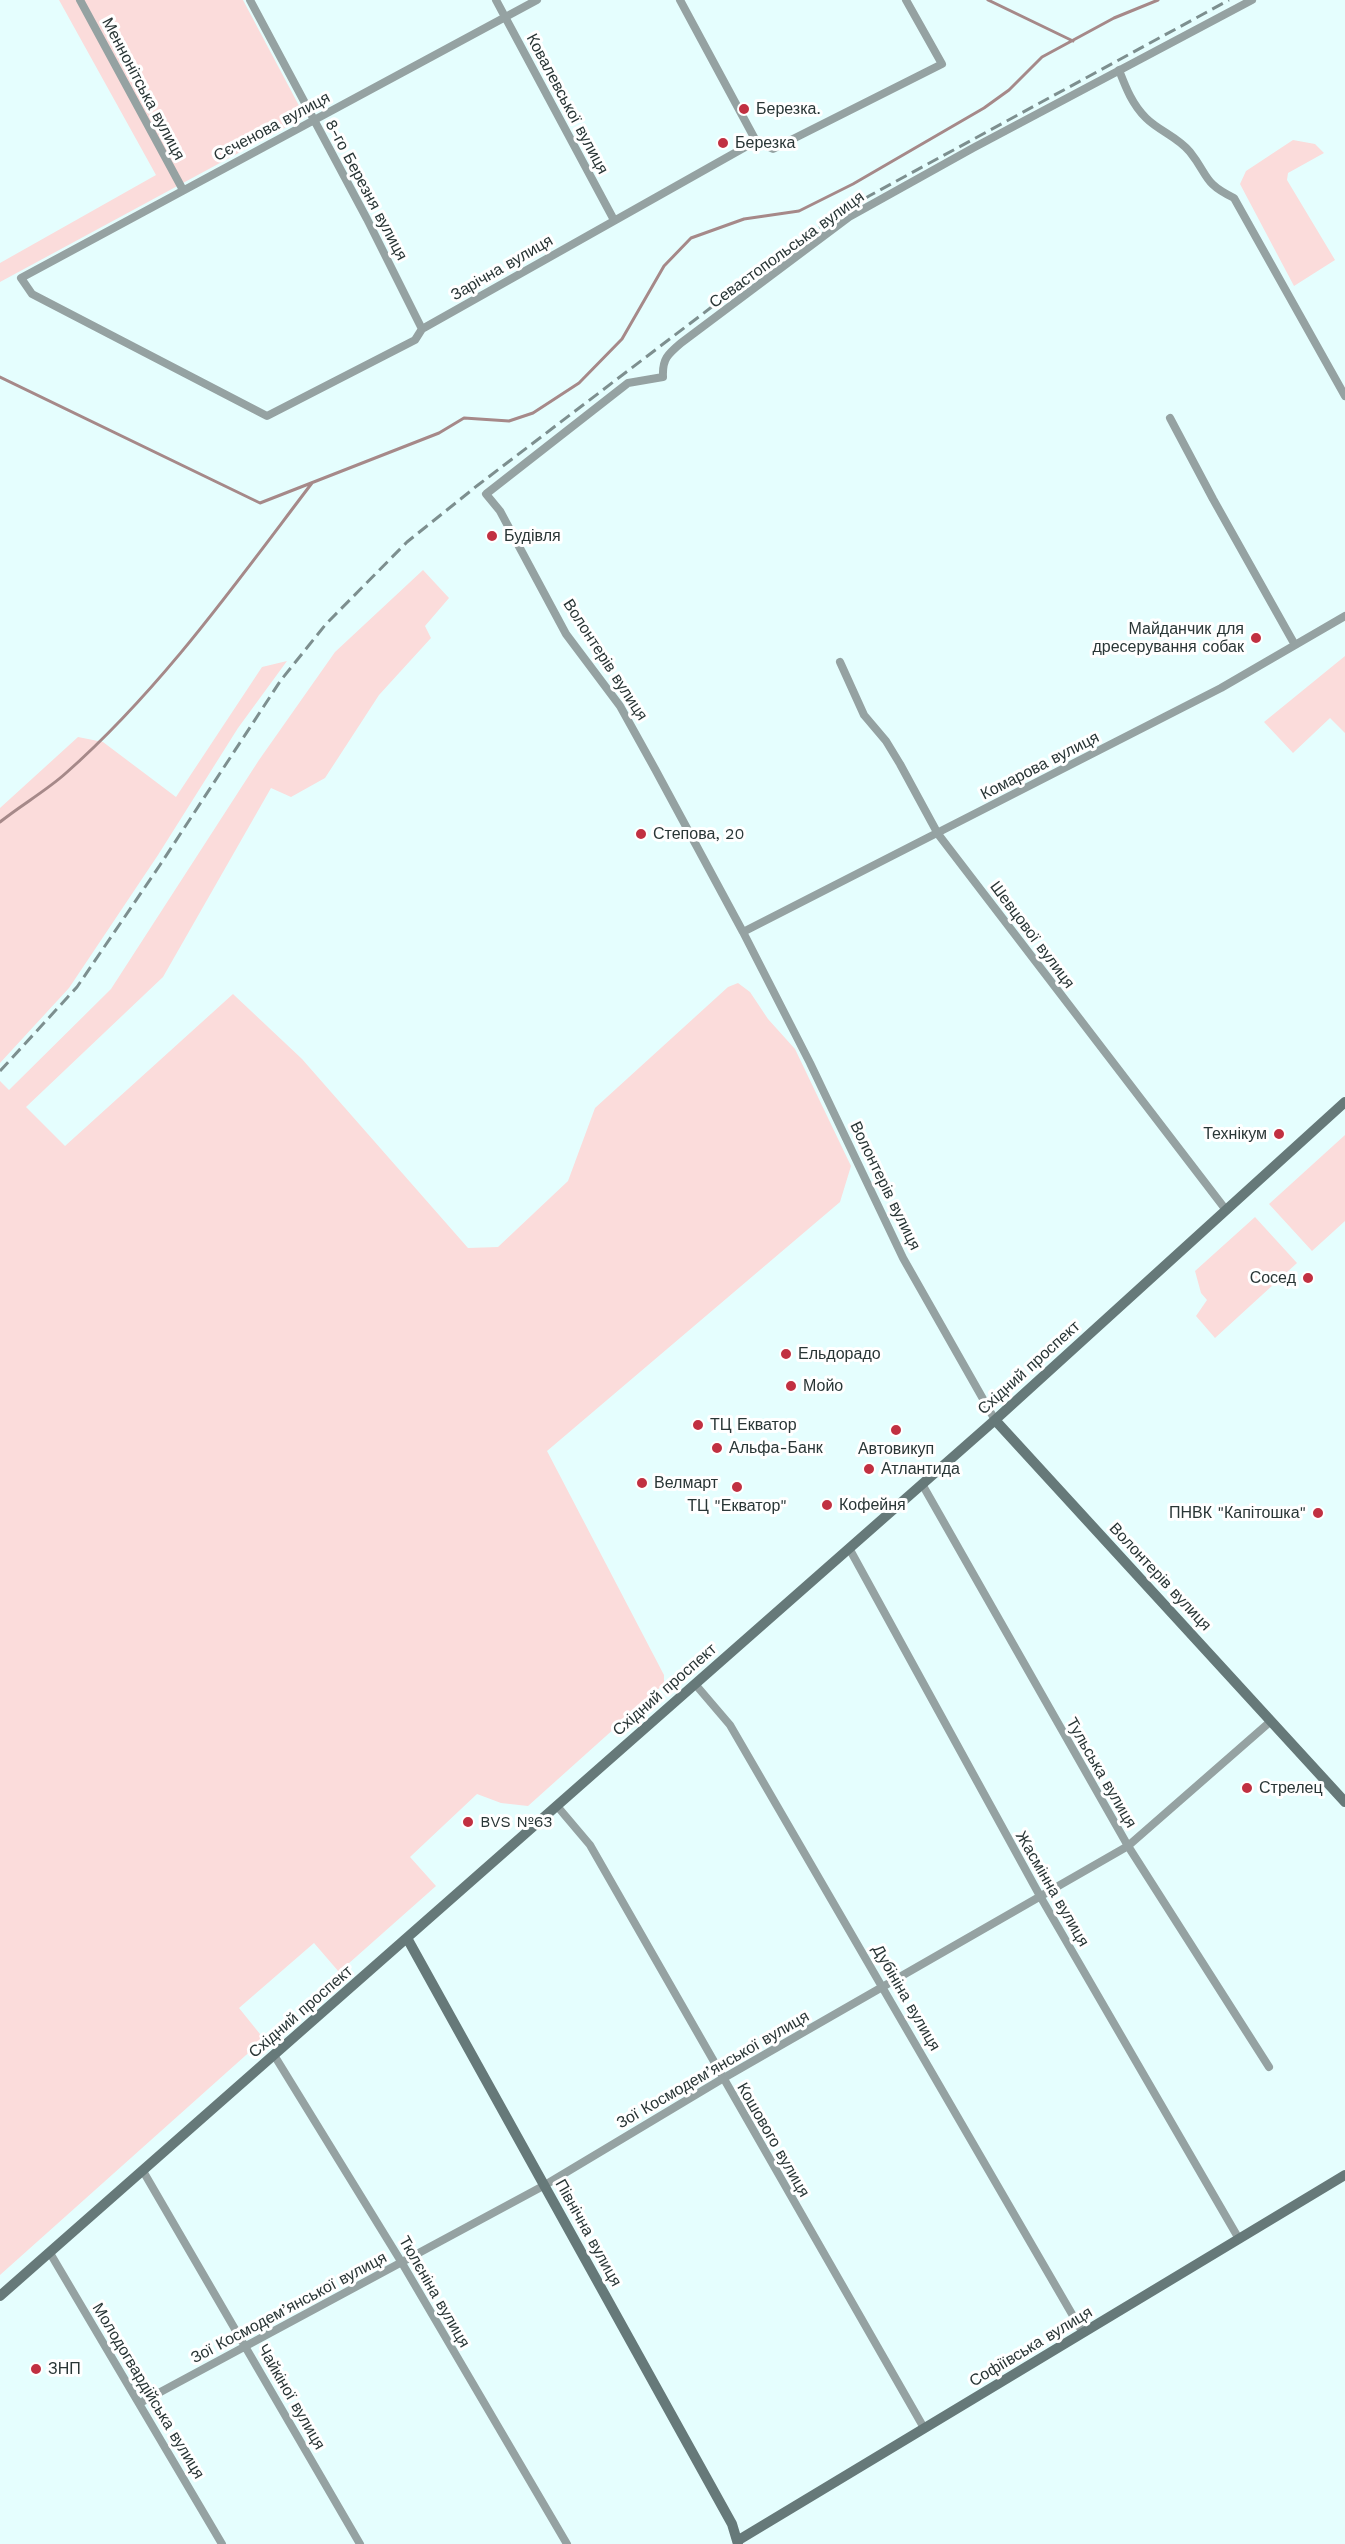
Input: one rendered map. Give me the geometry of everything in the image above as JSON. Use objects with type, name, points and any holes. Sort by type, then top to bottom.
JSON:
[{"type":"street","name":"Меннонітська вулиця","points":[[80,0],[183,190]]},
{"type":"street","name":"8-го Березня вулиця","points":[[250,0],[422,329]]},
{"type":"street","name":"Ковалевської вулиця","points":[[496,0],[614,220]]},
{"type":"street","name":"Сєченова вулиця","points":[[21,278],[537,0]]},
{"type":"street","points":[[680,0],[756,141],[773,149],[942,64],[906,0]]},
{"type":"street","name":"Севастопольська вулиця","points":[[500,511],[486,494],[628,383],[663,378],[666,356],[681,343],[849,217],[1252,0]]},
{"type":"street","points":[[1119,70],[1131,101],[1147,119],[1173,136],[1190,153],[1208,182],[1234,198],[1345,396]]},
{"type":"street","name":"Зарічна вулиця","points":[[21,278],[32,294],[267,416],[415,340],[422,329],[756,141]]},
{"type":"street","points":[[1170,418],[1295,645]]},
{"type":"street","name":"Волонтерів вулиця","points":[[500,511],[566,634],[620,706],[743,932],[810,1063],[903,1258],[995,1420],[1345,1802]]},
{"type":"street","name":"Комарова вулиця","points":[[743,932],[1221,688],[1345,616]]},
{"type":"street","name":"Шевцової вулиця","points":[[840,662],[864,715],[897,759],[938,834],[1226,1210]]},
{"type":"street","name":"Східний проспект","points":[[0,2296],[995,1420],[1345,1102]]},
{"type":"street","name":"Тульська вулиця","points":[[922,1484],[1128,1846],[1269,2067]]},
{"type":"street","name":"Жасмінна вулиця","points":[[849,1548],[1040,1896],[1239,2239]]},
{"type":"street","name":"Дубініна вулиця","points":[[695,1684],[730,1725],[1083,2333]]},
{"type":"street","name":"Зої Космодем’янської вулиця","points":[[140,2403],[545,2186],[722,2079],[1128,1846],[1271,1721]]},
{"type":"street","name":"Кошового вулиця","points":[[557,1806],[590,1845],[924,2428]]},
{"type":"street","name":"Північна вулиця","points":[[407,1938],[732,2524],[736,2543]]},
{"type":"street","name":"Тюлєніна вулиця","points":[[274,2055],[402,2263],[567,2544]]},
{"type":"street","name":"Чайкіної вулиця","points":[[143,2171],[360,2544]]},
{"type":"street","name":"Софіївська вулиця","points":[[736,2543],[1345,2175]]},
{"type":"street","name":"Молодогвардійська вулиця","points":[[50,2253],[222,2544]]},
{"type":"shaded area","points":[[59,0],[243,0],[305,117],[0,282],[0,263],[156,175]]},
{"type":"shaded area","points":[[1293,140],[1315,144],[1324,153],[1288,173],[1287,180],[1335,260],[1294,286],[1240,184],[1246,171]]},
{"type":"shaded area","points":[[423,570],[449,598],[425,626],[431,638],[379,695],[325,778],[291,797],[271,788],[163,977],[26,1107],[65,1146],[233,994],[302,1059],[468,1248],[498,1247],[568,1181],[595,1108],[728,987],[738,983],[750,992],[768,1019],[795,1049],[851,1166],[840,1202],[547,1451],[664,1675],[664,1684],[528,1806],[501,1803],[477,1794],[410,1857],[436,1886],[339,1972],[314,1943],[239,2008],[264,2039],[0,2275],[0,1081],[9,1090],[111,989],[259,760],[335,652]]},
{"type":"shaded area","points":[[1345,656],[1345,733],[1330,718],[1293,753],[1264,722]]},
{"type":"shaded area","points":[[287,661],[238,728],[158,855],[69,988],[0,1063],[0,808],[78,737],[103,742],[176,797],[262,667]]},
{"type":"shaded area","points":[[1345,1135],[1345,1221],[1312,1251],[1269,1204]]},
{"type":"shaded area","points":[[1255,1217],[1297,1263],[1215,1338],[1196,1316],[1207,1300],[1201,1293],[1195,1271]]},
{"type":"waterway","points":[[988,0],[1073,41]]},
{"type":"waterway","points":[[0,377],[260,503],[439,433],[464,418],[509,421],[533,413],[579,383],[622,339],[664,266],[691,238],[744,219],[799,211],[853,184],[984,108],[1009,90],[1042,57],[1114,18],[1158,0]]},
{"type":"waterway","points":[[0,822],[66,773],[134,706],[166,671],[226,597],[312,483]]},
{"type":"railway","points":[[0,1071],[77,987],[281,680],[326,624],[407,542],[478,485],[797,242],[869,196],[1229,0]]},
{"type":"place","name":"Березка.","points":[[744,109]]},
{"type":"place","name":"Березка","points":[[723,143]]},
{"type":"place","name":"Будівля","points":[[492,536]]},
{"type":"place","name":"Майданчик для дресерування собак","points":[[1256,638]]},
{"type":"place","name":"Степова, 20","points":[[641,834]]},
{"type":"place","name":"Технікум","points":[[1279,1134]]},
{"type":"place","name":"Сосед","points":[[1308,1278]]},
{"type":"place","name":"Ельдорадо","points":[[786,1354]]},
{"type":"place","name":"Мойо","points":[[791,1386]]},
{"type":"place","name":"ТЦ Екватор","points":[[698,1425]]},
{"type":"place","name":"Автовикуп","points":[[896,1430]]},
{"type":"place","name":"Альфа-Банк","points":[[717,1448]]},
{"type":"place","name":"Атлантида","points":[[869,1469]]},
{"type":"place","name":"Велмарт","points":[[642,1483]]},
{"type":"place","name":"ТЦ \"Екватор\"","points":[[737,1487]]},
{"type":"place","name":"Кофейня","points":[[827,1505]]},
{"type":"place","name":"ПНВК \"Капітошка\"","points":[[1318,1513]]},
{"type":"place","name":"Стрелец","points":[[1247,1788]]},
{"type":"place","name":"BVS №63","points":[[468,1822]]},
{"type":"place","name":"ЗНП","points":[[36,2369]]}]
